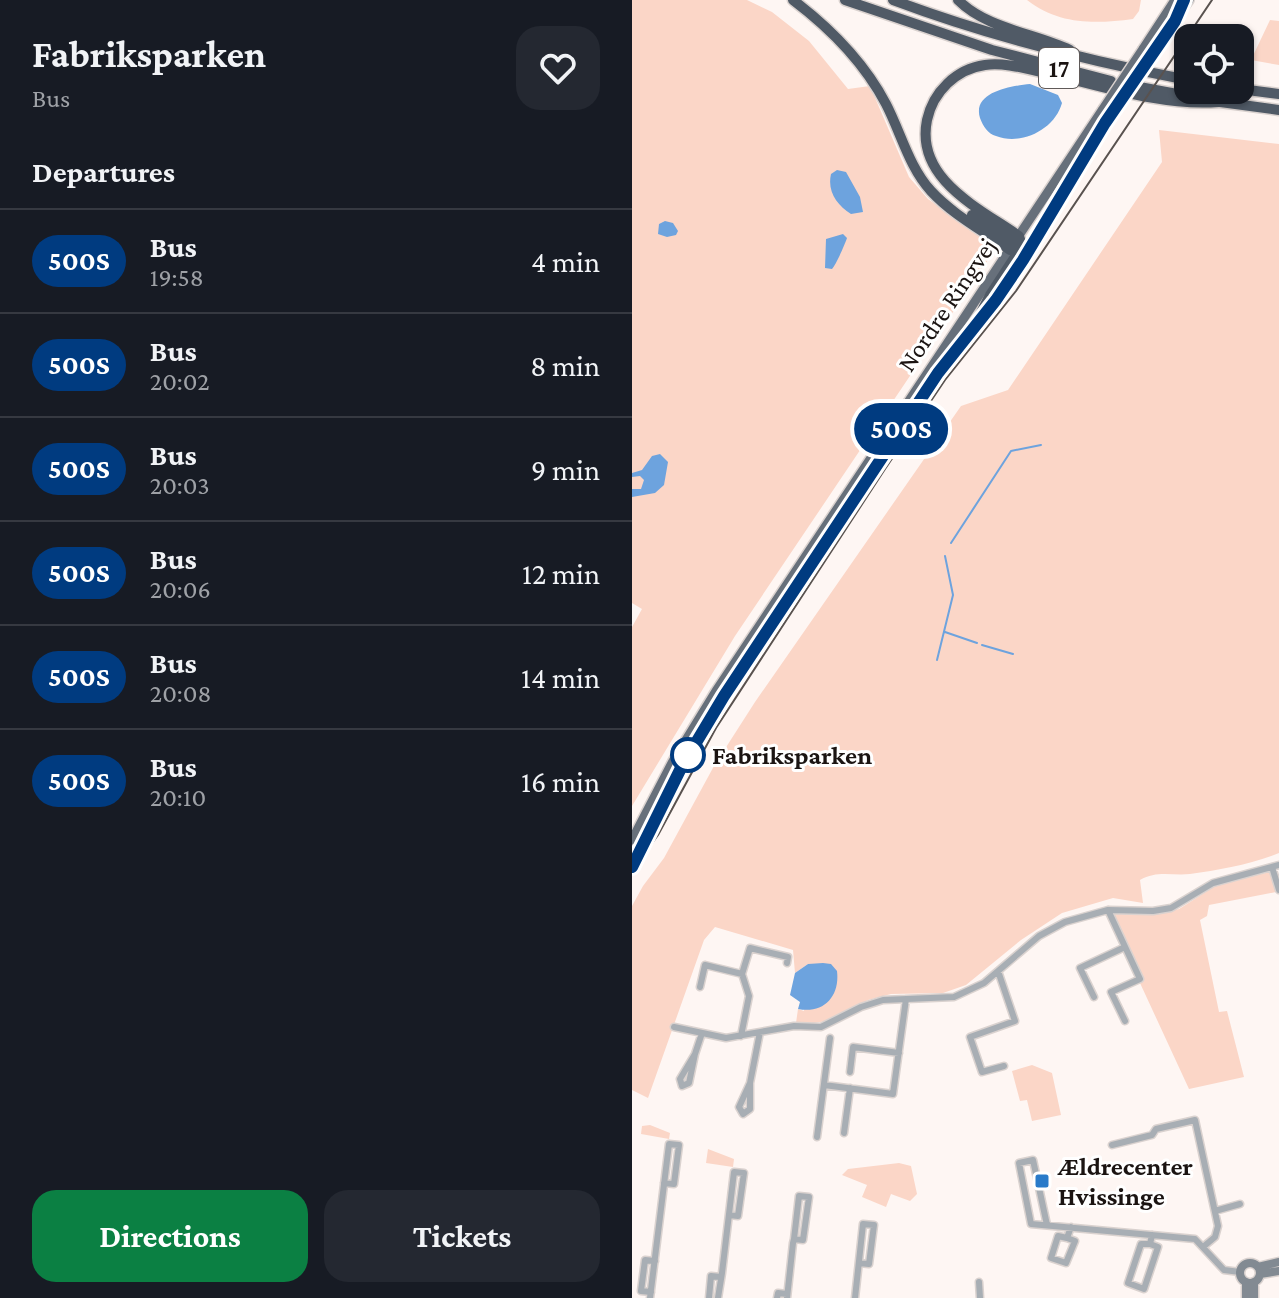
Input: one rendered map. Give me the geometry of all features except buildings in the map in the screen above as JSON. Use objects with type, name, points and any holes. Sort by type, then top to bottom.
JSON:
[{"type":"highway","points":[[793,0],[841,42],[866,71],[887,104],[918,171],[950,200],[1016,244],[1035,241]]},
{"type":"highway","name":"17","points":[[845,0],[914,25],[1062,69],[1174,93]]},
{"type":"highway","name":"17","points":[[893,0],[995,34],[1094,61],[1174,77]]},
{"type":"highway","points":[[958,0],[987,20],[1050,40],[1094,61]]},
{"type":"highway","points":[[1175,21],[1187,0]]},
{"type":"highway","points":[[1016,244],[954,191],[939,176],[932,163],[925,138],[929,111],[941,89],[954,77],[970,68],[1000,64],[1174,102]]},
{"type":"highway","points":[[1254,91],[1279,94]]},
{"type":"highway","name":"17","points":[[1233,104],[1279,110]]},
{"type":"highway","points":[[970,334],[1016,244]]},
{"type":"main road","name":"Nordre Ringvej","points":[[632,840],[673,761],[716,691],[1148,50],[1175,0]]},
{"type":"main road","name":"Nordre Ringvej","points":[[1148,50],[1197,0]]},
{"type":"main road","name":"Nordre Ringvej","points":[[632,867],[660,807],[710,718],[938,373],[970,334],[1035,241],[1107,110]]},
{"type":"street","points":[[674,1027],[726,1038],[794,1026],[813,1028],[830,1024],[872,1003],[906,999],[936,1000],[964,994],[1052,928],[1082,916],[1108,910],[1162,910],[1180,904],[1213,883],[1276,866],[1279,890]]},
{"type":"street","points":[[1108,910],[1140,979],[1111,992],[1125,1021]]},
{"type":"street","points":[[1094,997],[1080,968],[1125,947]]},
{"type":"street","points":[[741,1036],[749,996],[742,974],[750,948],[788,957],[787,963]]},
{"type":"street","points":[[700,987],[705,965],[742,974]]},
{"type":"street","points":[[998,971],[1015,1021],[970,1037],[982,1072],[1004,1066]]},
{"type":"street","points":[[824,1085],[893,1094],[906,999]]},
{"type":"street","points":[[750,1083],[760,1032]]},
{"type":"street","points":[[695,1054],[680,1079],[682,1086],[689,1083],[702,1033]]},
{"type":"street","points":[[817,1137],[830,1038]]},
{"type":"street","points":[[850,1072],[853,1047],[899,1053]]},
{"type":"street","points":[[844,1133],[850,1088]]},
{"type":"street","points":[[1112,1145],[1152,1135],[1156,1129],[1195,1120],[1217,1232],[1203,1247]]},
{"type":"street","points":[[650,1295],[655,1261],[664,1183],[669,1144],[679,1145],[674,1184],[664,1183]]},
{"type":"street","points":[[1047,1225],[1033,1160],[1019,1163],[1031,1224],[1195,1239],[1224,1270],[1255,1276],[1279,1271]]},
{"type":"street","points":[[718,1298],[734,1172],[744,1173],[738,1216],[729,1215]]},
{"type":"street","points":[[777,1298],[778,1293],[787,1296],[799,1196],[809,1197],[803,1240],[794,1239]]},
{"type":"street","points":[[1215,1211],[1240,1204]]},
{"type":"street","points":[[855,1298],[863,1224],[874,1225],[869,1264],[859,1263]]},
{"type":"street","points":[[1067,1238],[1071,1227]]},
{"type":"street","points":[[1150,1244],[1152,1235]]},
{"type":"street","points":[[1058,1236],[1067,1238],[1075,1241],[1066,1263],[1051,1258],[1058,1236]]},
{"type":"street","points":[[1141,1244],[1150,1244],[1158,1247],[1144,1289],[1128,1283],[1141,1244]]},
{"type":"street","points":[[1246,1298],[1255,1276],[1279,1262]]},
{"type":"street","points":[[1240,1272],[1246,1263],[1253,1263],[1254,1298]]},
{"type":"street","points":[[709,1298],[711,1276],[721,1277]]},
{"type":"street","points":[[979,1282],[980,1298]]},
{"type":"shaded area","points":[[632,0],[747,0],[772,12],[809,41],[848,89],[870,86],[909,177],[928,199],[996,248],[735,636],[632,806],[632,627],[642,609],[632,603]]},
{"type":"shaded area","points":[[1027,0],[1141,0],[1139,11],[1133,19],[1091,22],[1052,14]]},
{"type":"shaded area","points":[[1270,20],[1279,21],[1279,65],[1254,61],[1254,54]]},
{"type":"shaded area","points":[[1159,130],[1279,144],[1279,853],[1212,871],[1146,877],[1140,880],[1143,903],[1113,898],[1062,913],[1021,940],[966,985],[943,993],[891,994],[868,1000],[832,1020],[809,1024],[796,1023],[798,1009],[804,1011],[808,964],[795,973],[793,950],[715,927],[704,940],[648,1098],[632,1090],[632,906],[664,858],[714,766],[755,702],[961,406],[1008,390],[1162,162]]},
{"type":"shaded area","points":[[1270,872],[1276,892],[1209,905],[1207,916],[1200,920],[1219,1012],[1227,1011],[1244,1077],[1189,1089],[1140,983],[1143,980],[1113,914],[1159,914],[1179,909],[1220,883]]},
{"type":"shaded area","points":[[1032,1065],[1052,1073],[1061,1115],[1032,1121],[1027,1100],[1020,1101],[1012,1071]]},
{"type":"shaded area","points":[[650,1125],[670,1133],[669,1139],[641,1134],[642,1126]]},
{"type":"shaded area","points":[[708,1149],[734,1159],[733,1167],[706,1163]]},
{"type":"shaded area","points":[[899,1163],[911,1166],[917,1194],[910,1201],[891,1194],[886,1207],[862,1197],[867,1185],[842,1175],[848,1169]]},
{"type":"water","points":[[1030,84],[1058,95],[1062,103],[1052,121],[1036,133],[1016,139],[1006,139],[988,132],[979,109],[987,96],[1013,86]]},
{"type":"water","points":[[837,170],[846,172],[860,197],[863,212],[851,214],[834,197],[830,181],[831,174]]},
{"type":"water","points":[[665,221],[673,223],[678,231],[676,235],[667,237],[658,234],[659,224]]},
{"type":"water","points":[[843,234],[847,238],[836,263],[832,269],[825,268],[826,239]]},
{"type":"water","points":[[660,454],[668,462],[664,485],[655,493],[632,497],[632,489],[641,489],[644,480],[640,476],[632,477],[632,473],[642,470],[652,456]]},
{"type":"water","points":[[808,964],[831,964],[837,971],[833,995],[823,1006],[798,1009],[800,1002],[790,995],[795,973]]},
{"type":"waterway","points":[[951,543],[1011,451],[1041,445]]},
{"type":"waterway","points":[[937,660],[953,595],[945,556]]},
{"type":"waterway","points":[[945,632],[977,643]]},
{"type":"waterway","points":[[982,645],[1013,654]]},
{"type":"tram line","points":[[632,871],[658,835],[716,728],[885,469],[945,380],[1016,291],[1212,0]]},
{"type":"bus line","name":"500S","points":[[632,867],[682,766],[724,696],[938,373],[996,300],[1023,260],[1105,123],[1175,21],[1184,0]]},
{"type":"place","name":"Fabriksparken","points":[[688,755]]},
{"type":"place","name":"Ældrecenter Hvissinge","points":[[1042,1181]]}]
